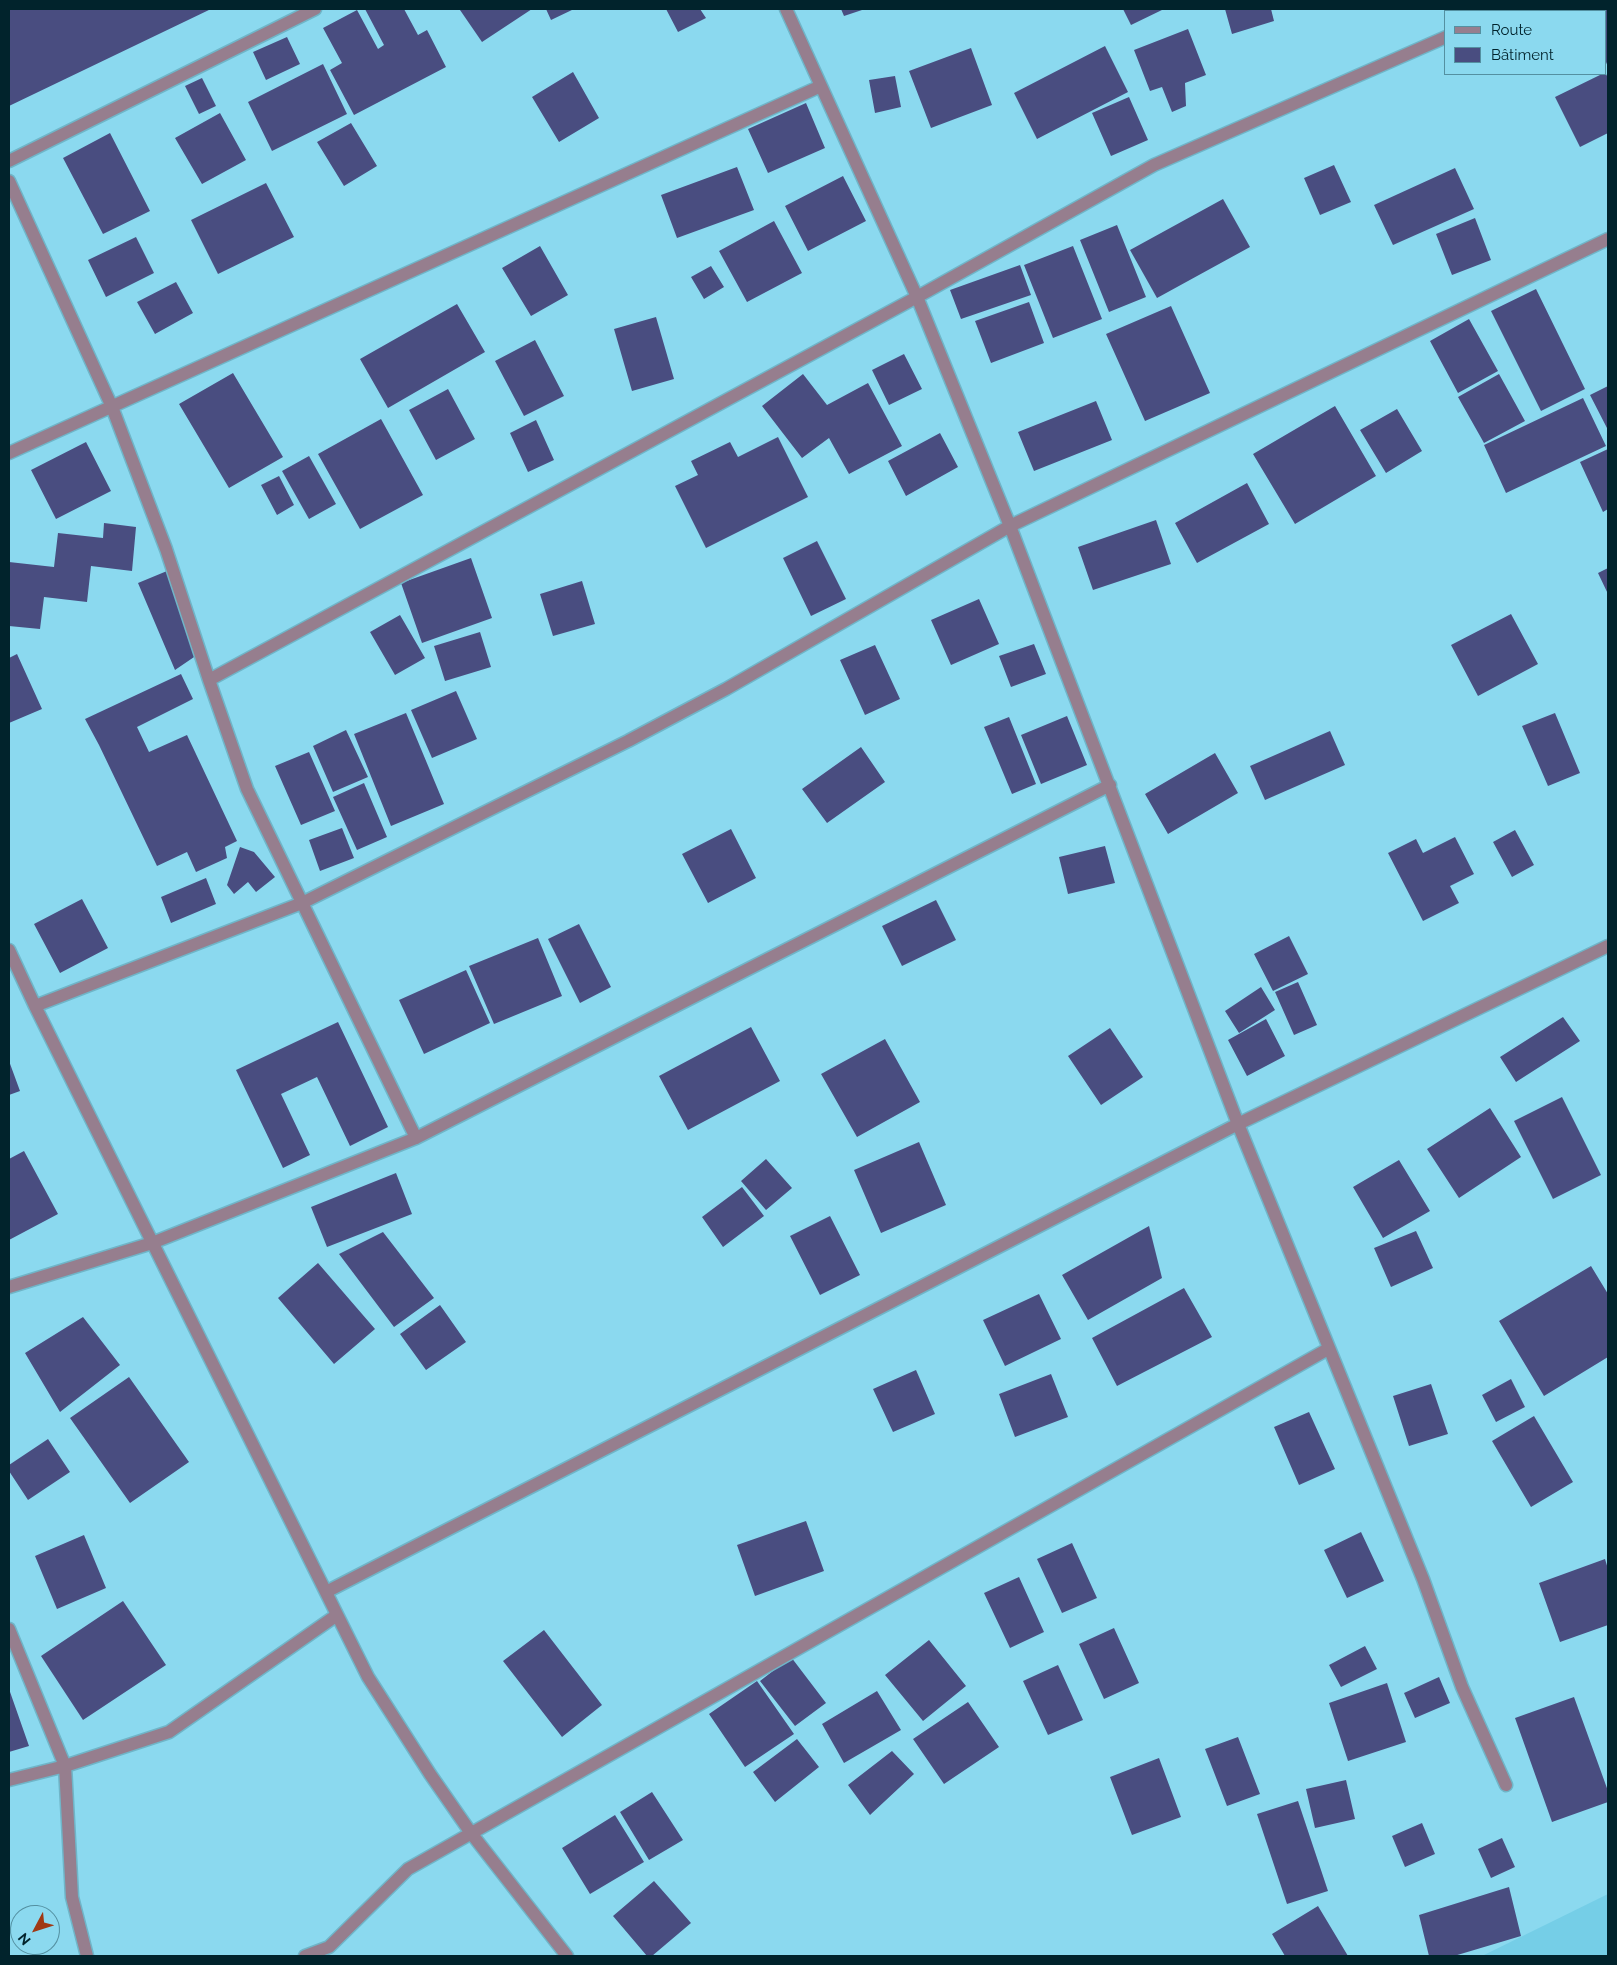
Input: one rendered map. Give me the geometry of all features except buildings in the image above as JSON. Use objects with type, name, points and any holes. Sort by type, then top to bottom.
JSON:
[{"type":"street","points":[[9,161],[315,9]]},
{"type":"street","points":[[786,9],[917,297],[1010,526],[1238,1124],[1328,1349],[1373,1453],[1423,1580],[1462,1687],[1506,1785]]},
{"type":"street","points":[[209,680],[917,297],[1154,165],[1444,37]]},
{"type":"street","points":[[9,453],[821,86]]},
{"type":"street","points":[[9,181],[112,407],[166,549],[209,680],[248,789],[416,1138]]},
{"type":"street","points":[[35,1006],[302,903],[628,741],[718,693],[1010,526],[1608,239]]},
{"type":"street","points":[[9,1287],[152,1243],[416,1138],[1110,785]]},
{"type":"street","points":[[326,1592],[1238,1124],[1608,946]]},
{"type":"street","points":[[9,950],[152,1243],[368,1677],[430,1774],[472,1833],[567,1956]]},
{"type":"street","points":[[305,1956],[330,1947],[408,1869],[1328,1349]]},
{"type":"street","points":[[9,1780],[65,1766],[169,1732],[337,1615]]},
{"type":"street","points":[[9,1629],[65,1766],[72,1897],[86,1956]]},
{"type":"shaded area","points":[[1608,1894],[1608,1956],[1482,1956]]}]
